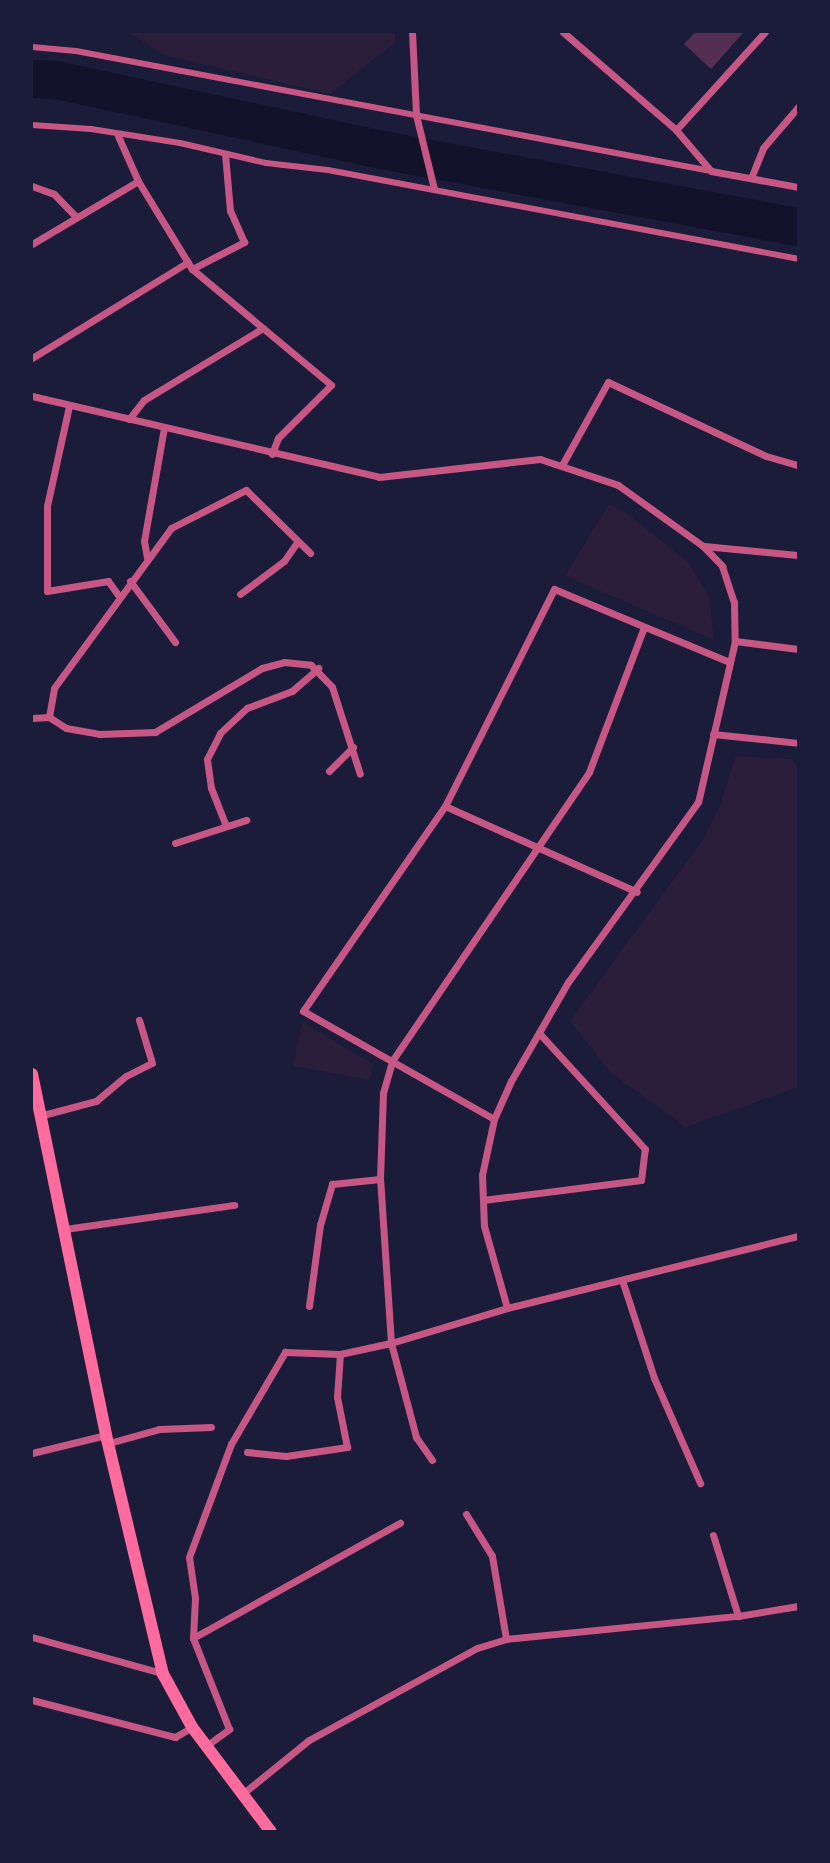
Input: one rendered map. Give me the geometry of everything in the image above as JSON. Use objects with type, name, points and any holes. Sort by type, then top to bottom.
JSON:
[{"type":"main road","points":[[32,1074],[43,1115],[108,1439],[163,1674],[191,1727],[240,1795],[271,1832]]},
{"type":"street","points":[[412,32],[416,115],[434,189]]},
{"type":"street","points":[[563,32],[676,130],[710,171]]},
{"type":"street","points":[[676,130],[765,32]]},
{"type":"street","points":[[32,47],[76,51],[799,187]]},
{"type":"street","points":[[751,178],[763,148],[799,107]]},
{"type":"street","points":[[32,125],[91,129],[118,136],[434,189],[799,259]]},
{"type":"street","points":[[118,136],[116,140],[138,181],[190,266],[331,386],[278,438],[272,454]]},
{"type":"street","points":[[32,358],[190,266],[244,242],[230,211],[225,154]]},
{"type":"street","points":[[32,244],[138,181]]},
{"type":"street","points":[[32,186],[54,194],[76,217]]},
{"type":"street","points":[[129,419],[144,400],[263,328]]},
{"type":"street","points":[[562,464],[608,382],[766,456],[799,465]]},
{"type":"street","points":[[32,396],[379,477],[517,458],[562,464],[618,485],[703,546],[722,566],[730,583],[735,641],[698,802],[636,892],[568,982],[494,1119],[482,1175],[484,1226],[507,1308]]},
{"type":"street","points":[[69,406],[47,506],[47,592],[108,582],[119,596]]},
{"type":"street","points":[[147,558],[144,541],[164,428]]},
{"type":"street","points":[[49,717],[54,688],[171,528],[246,490],[310,553]]},
{"type":"street","points":[[240,594],[284,561],[298,541]]},
{"type":"street","points":[[703,546],[799,555]]},
{"type":"street","points":[[130,581],[175,642]]},
{"type":"street","points":[[494,1119],[303,1011],[444,806],[554,589],[729,662]]},
{"type":"street","points":[[432,1460],[416,1437],[391,1343],[380,1179],[383,1093],[392,1061],[589,772],[644,627]]},
{"type":"street","points":[[735,641],[799,649]]},
{"type":"street","points":[[32,718],[49,717],[66,728],[99,734],[155,732],[262,668],[284,662],[318,668],[332,687],[360,774]]},
{"type":"street","points":[[226,827],[211,788],[207,759],[220,733],[247,708],[292,691],[318,668]]},
{"type":"street","points":[[713,734],[799,743]]},
{"type":"street","points":[[329,771],[352,747]]},
{"type":"street","points":[[444,806],[636,892]]},
{"type":"street","points":[[174,843],[246,820]]},
{"type":"street","points":[[43,1115],[96,1101],[126,1076],[152,1063],[139,1020]]},
{"type":"street","points":[[483,1200],[641,1180],[645,1149],[539,1033]]},
{"type":"street","points":[[309,1306],[320,1225],[332,1184],[380,1179]]},
{"type":"street","points":[[65,1229],[234,1205]]},
{"type":"street","points":[[206,1746],[229,1729],[193,1638],[195,1598],[189,1557],[235,1429],[285,1352],[340,1354],[391,1343],[507,1308],[799,1236]]},
{"type":"street","points":[[622,1280],[653,1378],[700,1483]]},
{"type":"street","points":[[247,1452],[286,1456],[347,1447],[337,1397],[340,1354]]},
{"type":"street","points":[[32,1453],[159,1429],[211,1427]]},
{"type":"street","points":[[466,1514],[492,1556],[506,1639]]},
{"type":"street","points":[[193,1638],[400,1523]]},
{"type":"street","points":[[713,1535],[738,1616]]},
{"type":"street","points":[[240,1795],[309,1740],[477,1648],[506,1639],[738,1616],[799,1606]]},
{"type":"street","points":[[32,1637],[163,1674]]},
{"type":"street","points":[[32,1700],[174,1737],[191,1727]]},
{"type":"shaded area","points":[[128,32],[395,32],[396,42],[330,94],[164,55]]},
{"type":"shaded area","points":[[609,504],[624,511],[688,562],[709,596],[714,640],[565,576]]},
{"type":"shaded area","points":[[736,756],[791,759],[798,768],[798,1087],[686,1127],[611,1073],[570,1021],[702,841],[719,809]]},
{"type":"shaded area","points":[[302,1022],[373,1064],[370,1080],[293,1066]]},
{"type":"building","points":[[696,32],[744,32],[711,69],[684,44]]},
{"type":"waterway","points":[[32,79],[56,80],[382,150],[798,227]]}]
